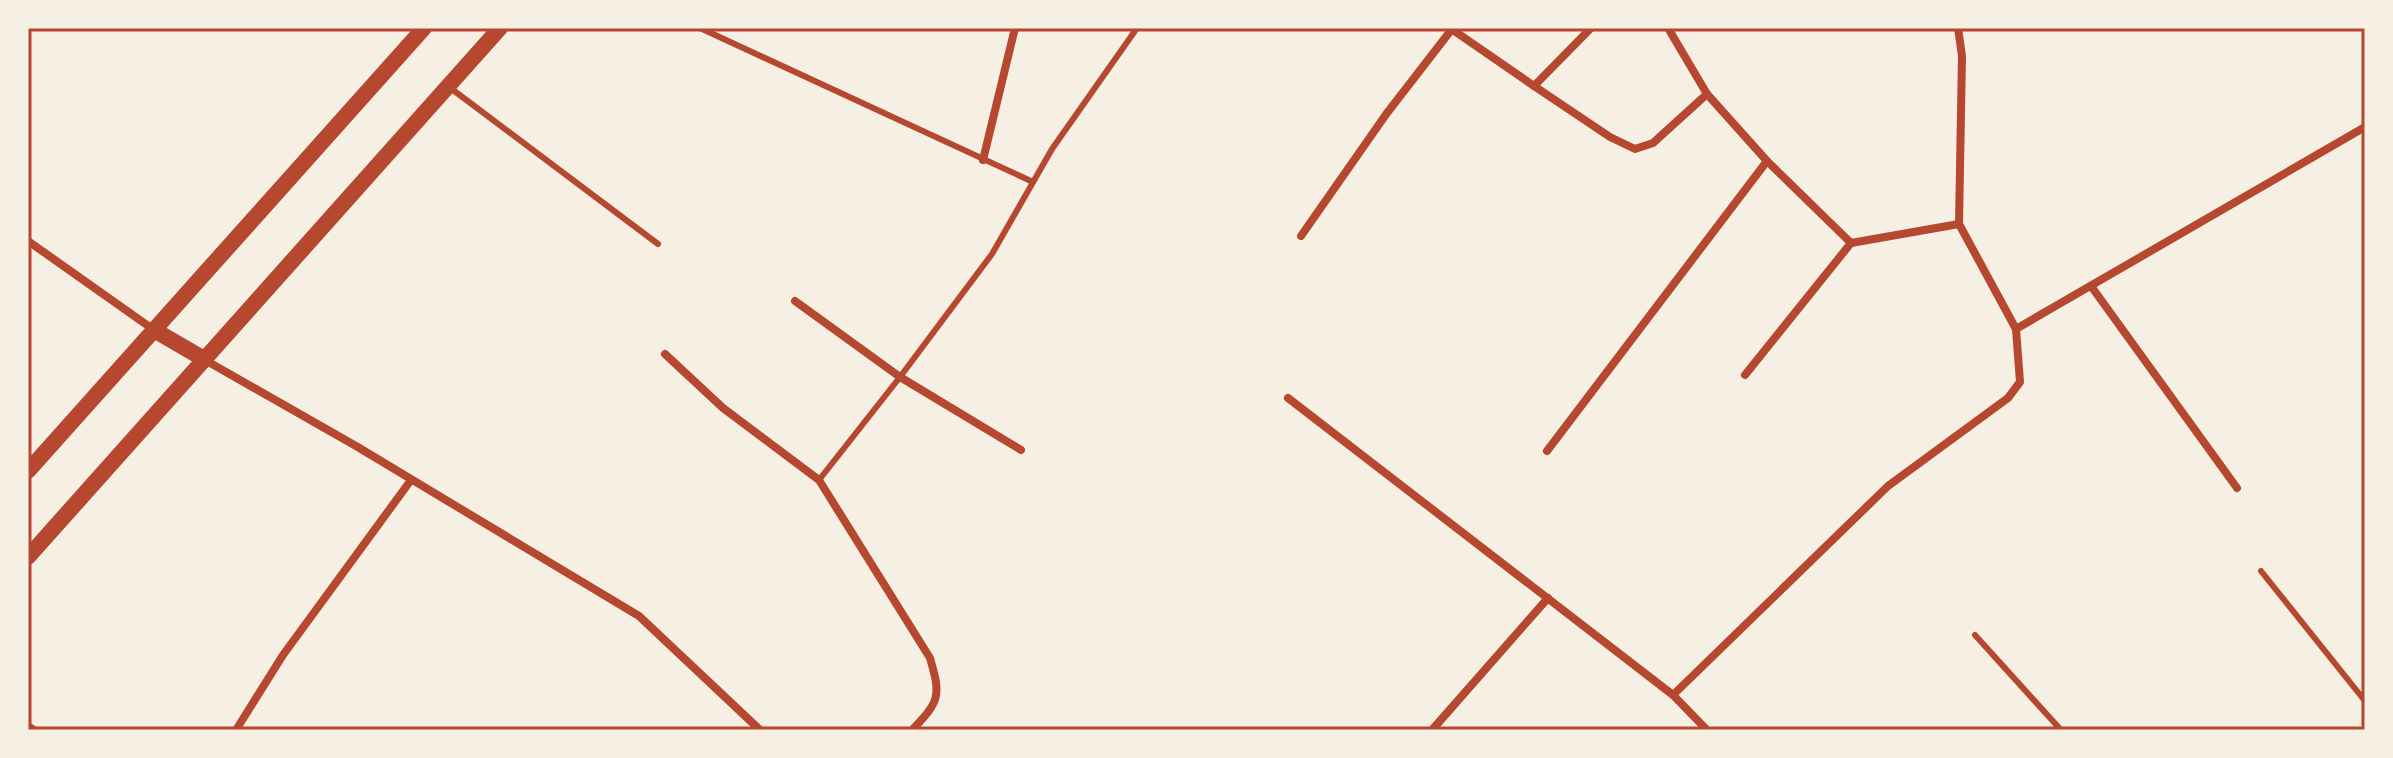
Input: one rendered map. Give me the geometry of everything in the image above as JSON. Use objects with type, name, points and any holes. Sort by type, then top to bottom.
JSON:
[{"type":"main road","points":[[28,557],[500,28]]},
{"type":"main road","points":[[28,471],[415,31]]},
{"type":"main road","points":[[154,330],[204,359]]},
{"type":"street","points":[[983,160],[1015,28]]},
{"type":"street","points":[[1534,86],[1591,28]]},
{"type":"street","points":[[1668,28],[1707,94],[1767,161],[1851,243]]},
{"type":"street","points":[[1673,695],[1888,486],[2008,398],[2020,382],[2016,329],[1959,224],[1962,56],[1958,28]]},
{"type":"street","points":[[1301,236],[1387,113],[1451,29],[1610,137],[1635,149],[1653,143],[1707,94]]},
{"type":"street","points":[[2016,329],[2365,127]]},
{"type":"street","points":[[1547,451],[1767,161]]},
{"type":"street","points":[[1745,375],[1851,243],[1959,224]]},
{"type":"street","points":[[28,241],[154,330]]},
{"type":"street","points":[[2091,286],[2237,488]]},
{"type":"street","points":[[795,301],[900,377],[1021,450]]},
{"type":"street","points":[[665,354],[723,408],[819,480],[930,658],[938,685],[932,710],[912,730]]},
{"type":"street","points":[[204,359],[356,446],[639,616],[760,730]]},
{"type":"street","points":[[1288,398],[1673,695],[1707,730]]},
{"type":"street","points":[[236,730],[283,655],[411,480]]},
{"type":"street","points":[[1432,730],[1548,598]]},
{"type":"lane","points":[[700,28],[1033,182]]},
{"type":"lane","points":[[819,480],[992,254],[1052,149],[1137,28]]},
{"type":"lane","points":[[448,86],[658,244]]},
{"type":"lane","points":[[2261,571],[2365,701]]},
{"type":"lane","points":[[1975,635],[2061,730]]},
{"type":"lane","points":[[28,725],[36,730]]}]
